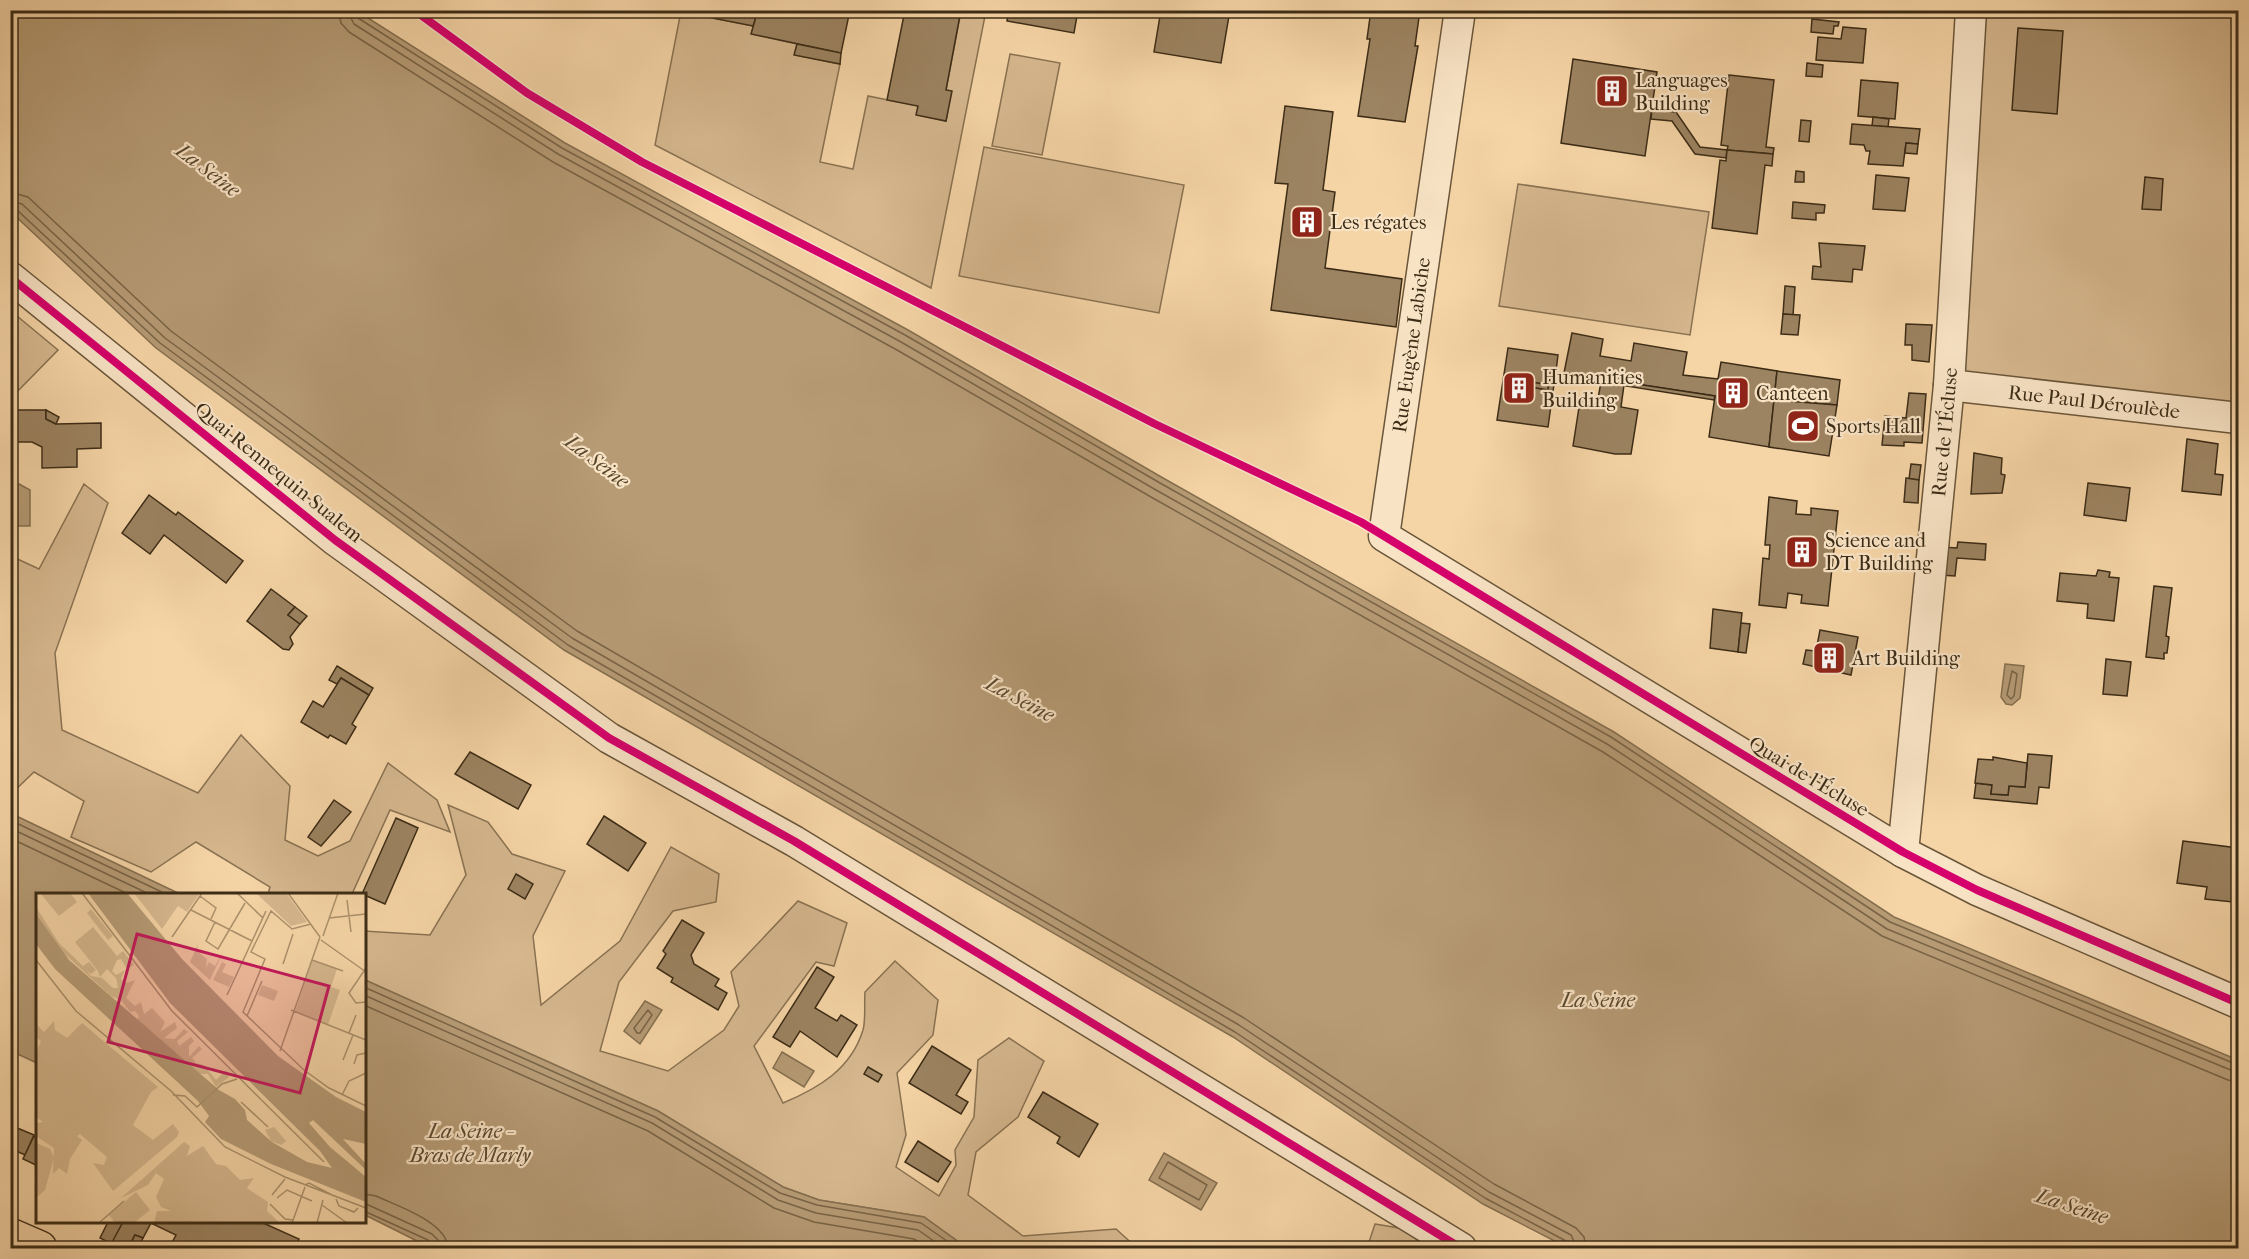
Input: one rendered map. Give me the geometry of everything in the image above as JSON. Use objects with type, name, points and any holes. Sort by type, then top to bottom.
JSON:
[{"type":"main road","points":[[10,1235],[40,1248]]},
{"type":"street","name":"Rue Eugène Labiche","points":[[1384,536],[1460,10]]},
{"type":"street","name":"Rue de l'Écluse","points":[[1903,852],[1949,385],[1971,10]]},
{"type":"street","name":"Quai Rennequin Sualem","points":[[10,277],[335,540],[609,738],[794,841],[1455,1246]]},
{"type":"street","name":"Rue Paul Déroulède","points":[[1949,385],[2238,418]]},
{"type":"street","name":"Quai de l'Écluse","points":[[1384,536],[1903,852],[1977,890],[2238,1003]]},
{"type":"shaded area","points":[[681,11],[713,11],[712,18],[753,26],[752,34],[797,44],[795,55],[840,64],[820,162],[853,169],[868,96],[918,106],[917,115],[946,121],[951,91],[946,90],[961,11],[986,11],[931,288],[655,145]]},
{"type":"shaded area","points":[[1973,11],[2238,11],[2238,418],[1949,385]]},
{"type":"shaded area","points":[[1010,54],[1060,63],[1042,155],[992,146]]},
{"type":"shaded area","points":[[984,147],[1184,185],[1159,313],[959,276]]},
{"type":"shaded area","points":[[1518,184],[1709,212],[1690,335],[1499,306]]},
{"type":"shaded area","points":[[11,311],[58,350],[10,398]]},
{"type":"shaded area","points":[[84,484],[108,503],[55,653],[62,730],[198,793],[241,735],[290,786],[285,840],[318,856],[350,841],[388,763],[437,800],[450,832],[390,810],[352,893],[268,893],[270,887],[196,842],[151,872],[71,837],[84,801],[34,772],[11,794],[11,556],[39,569]]},
{"type":"shaded area","points":[[448,805],[488,822],[512,854],[565,871],[533,936],[541,1005],[620,941],[671,847],[719,874],[716,902],[673,911],[619,982],[600,1051],[668,1071],[724,1030],[739,1006],[731,972],[798,901],[847,923],[834,966],[816,962],[754,1046],[783,1103],[821,1084],[832,1076],[850,1056],[863,1030],[865,992],[895,961],[938,1000],[933,1035],[897,1073],[906,1135],[896,1167],[939,1196],[956,1165],[955,1150],[974,1117],[978,1060],[1009,1038],[1044,1061],[1018,1117],[976,1152],[968,1195],[1023,1236],[1116,1229],[1137,1248],[967,1248],[924,1217],[819,1200],[783,1187],[658,1111],[366,980],[366,931],[430,935],[466,875]]},
{"type":"shaded area","points":[[1375,1224],[1411,1230],[1421,1248],[1367,1248]]},
{"type":"water","name":"La Seine","points":[[10,11],[357,11],[565,143],[908,330],[1163,478],[1614,732],[1894,917],[2238,1060],[2238,1248],[1568,1248],[1483,1204],[1233,1037],[564,650],[156,348],[11,212]]},
{"type":"water","points":[[19,484],[30,490],[30,526],[11,526],[11,489]]},
{"type":"water","points":[[2005,664],[2024,666],[2020,698],[2012,705],[2006,704],[2001,697]]},
{"type":"water","points":[[10,813],[178,893],[36,893],[36,1063],[11,1051]]},
{"type":"water","name":"La Seine - Bras de Marly","points":[[366,980],[658,1111],[783,1187],[819,1200],[924,1217],[967,1248],[431,1248],[366,1216]]},
{"type":"water","points":[[645,1001],[662,1010],[640,1044],[624,1031]]},
{"type":"water","points":[[782,1052],[814,1071],[804,1087],[773,1068]]},
{"type":"water","points":[[1164,1153],[1217,1183],[1201,1210],[1149,1180]]},
{"type":"building","points":[[713,10],[756,18],[753,26],[712,18]]},
{"type":"building","points":[[722,10],[758,10],[756,18]]},
{"type":"building","points":[[758,10],[850,10],[841,53],[751,34]]},
{"type":"building","points":[[905,10],[961,10],[946,90],[952,91],[946,121],[916,115],[918,106],[887,100]]},
{"type":"building","points":[[1009,10],[1078,10],[1074,33],[1007,21]]},
{"type":"building","points":[[1161,10],[1230,10],[1221,63],[1154,52]]},
{"type":"building","points":[[1371,10],[1420,10],[1415,46],[1418,46],[1405,122],[1358,116],[1370,39],[1367,39]]},
{"type":"building","points":[[1812,19],[1839,22],[1838,26],[1834,26],[1833,34],[1811,32]]},
{"type":"building","points":[[1843,27],[1866,29],[1863,63],[1816,60],[1818,37],[1841,39]]},
{"type":"building","points":[[2018,28],[2063,31],[2057,114],[2012,110]]},
{"type":"building","points":[[797,44],[841,53],[840,64],[794,55]]},
{"type":"building","name":"Languages Building","points":[[1573,59],[1657,72],[1645,156],[1561,143]]},
{"type":"building","points":[[1807,63],[1823,65],[1822,77],[1806,76]]},
{"type":"building","points":[[1729,75],[1774,80],[1766,147],[1774,148],[1773,154],[1727,150],[1728,146],[1721,145]]},
{"type":"building","points":[[1861,80],[1898,83],[1895,119],[1858,116]]},
{"type":"building","name":"Les régates","points":[[1285,106],[1333,112],[1323,190],[1335,192],[1325,268],[1402,279],[1396,327],[1271,310],[1288,184],[1275,183]]},
{"type":"building","points":[[1652,110],[1676,112],[1700,147],[1727,150],[1726,158],[1695,154],[1672,121],[1651,119]]},
{"type":"building","points":[[1873,117],[1889,119],[1888,127],[1872,126]]},
{"type":"building","points":[[1801,120],[1811,121],[1809,142],[1799,141]]},
{"type":"building","points":[[1852,124],[1920,129],[1918,144],[1906,143],[1903,166],[1868,164],[1870,151],[1866,151],[1864,145],[1850,144]]},
{"type":"building","points":[[1906,143],[1918,144],[1917,154],[1905,153]]},
{"type":"building","points":[[1727,150],[1773,154],[1772,166],[1765,165],[1757,234],[1712,228],[1720,160],[1726,161]]},
{"type":"building","points":[[1796,171],[1804,172],[1804,182],[1795,182]]},
{"type":"building","points":[[1876,175],[1909,178],[1905,211],[1873,209]]},
{"type":"building","points":[[2145,177],[2163,179],[2161,210],[2142,209]]},
{"type":"building","points":[[1793,202],[1825,205],[1824,213],[1816,213],[1816,220],[1792,218]]},
{"type":"building","points":[[1819,243],[1865,246],[1862,270],[1853,269],[1852,282],[1812,279],[1813,266],[1821,267]]},
{"type":"building","points":[[1785,286],[1795,287],[1793,315],[1783,314]]},
{"type":"building","points":[[1783,314],[1800,315],[1798,335],[1781,334]]},
{"type":"building","points":[[1906,324],[1932,325],[1929,362],[1912,360],[1912,345],[1905,345]]},
{"type":"building","name":"Canteen","points":[[1572,333],[1603,339],[1600,356],[1631,361],[1634,343],[1687,352],[1683,375],[1718,379],[1721,362],[1777,371],[1769,447],[1709,437],[1715,396],[1564,373]]},
{"type":"building","name":"Humanities Building","points":[[1508,348],[1558,355],[1556,371],[1551,371],[1548,385],[1526,381],[1525,386],[1553,391],[1548,427],[1497,420]]},
{"type":"building","points":[[1551,371],[1556,371],[1553,391],[1548,390]]},
{"type":"building","name":"Sports Hall","points":[[1777,371],[1840,380],[1837,405],[1774,400]]},
{"type":"building","points":[[1564,373],[1715,396],[1714,400],[1563,376]]},
{"type":"building","points":[[1526,381],[1548,385],[1548,390],[1525,386]]},
{"type":"building","points":[[1601,382],[1624,385],[1621,407],[1638,410],[1631,454],[1615,454],[1573,446],[1580,401],[1597,404]]},
{"type":"building","points":[[1909,393],[1926,394],[1922,443],[1904,442],[1904,446],[1882,445],[1885,416],[1906,418]]},
{"type":"building","name":"Sports Hall","points":[[1774,400],[1837,405],[1829,456],[1769,447]]},
{"type":"building","points":[[10,410],[46,410],[46,419],[56,424],[101,423],[101,448],[77,449],[77,467],[42,468],[42,447],[32,442],[10,442]]},
{"type":"building","points":[[46,410],[59,417],[56,424],[46,419]]},
{"type":"building","points":[[2187,439],[2218,444],[2215,474],[2223,475],[2221,495],[2182,491]]},
{"type":"building","points":[[1974,453],[2002,458],[2001,474],[2005,475],[2002,493],[1971,494]]},
{"type":"building","points":[[1911,464],[1921,465],[1919,480],[1909,479]]},
{"type":"building","points":[[1906,478],[1919,480],[1918,503],[1904,502]]},
{"type":"building","points":[[2088,483],[2130,488],[2126,521],[2084,515]]},
{"type":"building","points":[[149,495],[176,515],[178,512],[243,561],[226,583],[164,535],[150,554],[122,533]]},
{"type":"building","name":"Science and DT Building","points":[[1769,497],[1797,501],[1796,514],[1811,515],[1811,508],[1838,511],[1828,606],[1801,603],[1802,595],[1788,593],[1786,608],[1759,605],[1763,558],[1769,559],[1770,545],[1765,545]]},
{"type":"building","points":[[1958,542],[1986,544],[1985,560],[1957,558],[1955,576],[1940,575],[1942,547],[1957,548]]},
{"type":"building","points":[[2098,570],[2110,572],[2109,577],[2119,578],[2114,621],[2087,618],[2088,604],[2057,601],[2060,573],[2096,576]]},
{"type":"building","points":[[2154,586],[2172,588],[2166,636],[2169,637],[2164,659],[2146,657]]},
{"type":"building","points":[[271,589],[295,607],[288,615],[300,624],[290,637],[293,644],[289,650],[283,649],[247,621]]},
{"type":"building","points":[[295,607],[307,616],[300,624],[288,615]]},
{"type":"building","points":[[1713,609],[1742,613],[1738,652],[1710,648]]},
{"type":"building","points":[[1741,623],[1750,624],[1746,653],[1738,652]]},
{"type":"building","name":"Art Building","points":[[1820,630],[1858,637],[1851,675],[1803,664],[1806,650],[1816,651]]},
{"type":"building","points":[[2106,659],[2131,662],[2127,696],[2103,694]]},
{"type":"building","points":[[337,666],[373,688],[369,695],[341,678],[337,684],[329,680]]},
{"type":"building","points":[[341,678],[369,695],[352,724],[356,727],[346,744],[330,735],[328,738],[301,722],[313,701],[323,707]]},
{"type":"building","points":[[470,752],[531,785],[518,809],[455,774]]},
{"type":"building","points":[[2028,754],[2052,756],[2049,788],[2039,787],[2037,804],[1974,798],[1976,783],[1992,785],[1991,794],[2008,795],[2009,786],[2025,787]]},
{"type":"building","points":[[1993,757],[2027,763],[2025,787],[2009,786],[2008,795],[1991,794],[1992,785],[1975,783],[1978,759],[1993,760]]},
{"type":"building","points":[[334,800],[351,812],[321,846],[308,837]]},
{"type":"building","points":[[604,816],[646,843],[628,871],[587,844]]},
{"type":"building","points":[[396,818],[418,828],[385,904],[362,893]]},
{"type":"building","points":[[2183,841],[2238,848],[2238,893],[2235,893],[2233,902],[2205,899],[2207,887],[2177,883]]},
{"type":"building","points":[[516,874],[533,884],[525,899],[508,889]]},
{"type":"building","points":[[682,920],[704,933],[691,955],[694,964],[719,979],[715,986],[727,993],[718,1010],[671,982],[673,978],[657,968],[666,954],[663,951]]},
{"type":"building","points":[[817,967],[834,977],[815,1008],[837,1021],[841,1015],[857,1025],[837,1057],[800,1031],[790,1047],[773,1037]]},
{"type":"building","points":[[932,1046],[971,1070],[956,1095],[968,1102],[961,1114],[909,1083]]},
{"type":"building","points":[[868,1067],[882,1075],[878,1082],[864,1074]]},
{"type":"building","points":[[1043,1092],[1098,1124],[1079,1157],[1057,1143],[1060,1137],[1028,1117]]},
{"type":"building","points":[[10,1125],[34,1135],[25,1155],[10,1148]]},
{"type":"building","points":[[34,1136],[36,1137],[36,1165],[23,1159]]},
{"type":"building","points":[[918,1141],[951,1162],[938,1182],[905,1162]]},
{"type":"building","points":[[108,1223],[122,1223],[112,1244],[100,1238]]},
{"type":"building","points":[[122,1223],[151,1223],[143,1238],[135,1235],[128,1248],[109,1248]]},
{"type":"building","points":[[151,1223],[263,1223],[299,1239],[294,1248],[169,1248],[176,1235]]},
{"type":"building","points":[[135,1235],[143,1238],[138,1248],[131,1248],[129,1247]]},
{"type":"cycle path","points":[[414,10],[527,93],[642,162],[1155,424],[1361,522],[1903,852],[1977,890],[2238,1003]]},
{"type":"cycle path","points":[[10,277],[335,540],[609,738],[794,841],[1461,1248]]},
{"type":"place","name":"Languages Building","points":[[1612,91]]},
{"type":"place","name":"Les régates","points":[[1307,222]]},
{"type":"place","name":"Humanities Building","points":[[1519,388]]},
{"type":"place","name":"Canteen","points":[[1733,393]]},
{"type":"place","name":"Sports Hall","points":[[1803,426]]},
{"type":"place","name":"Science and DT Building","points":[[1802,552]]},
{"type":"place","name":"Art Building","points":[[1829,658]]}]
